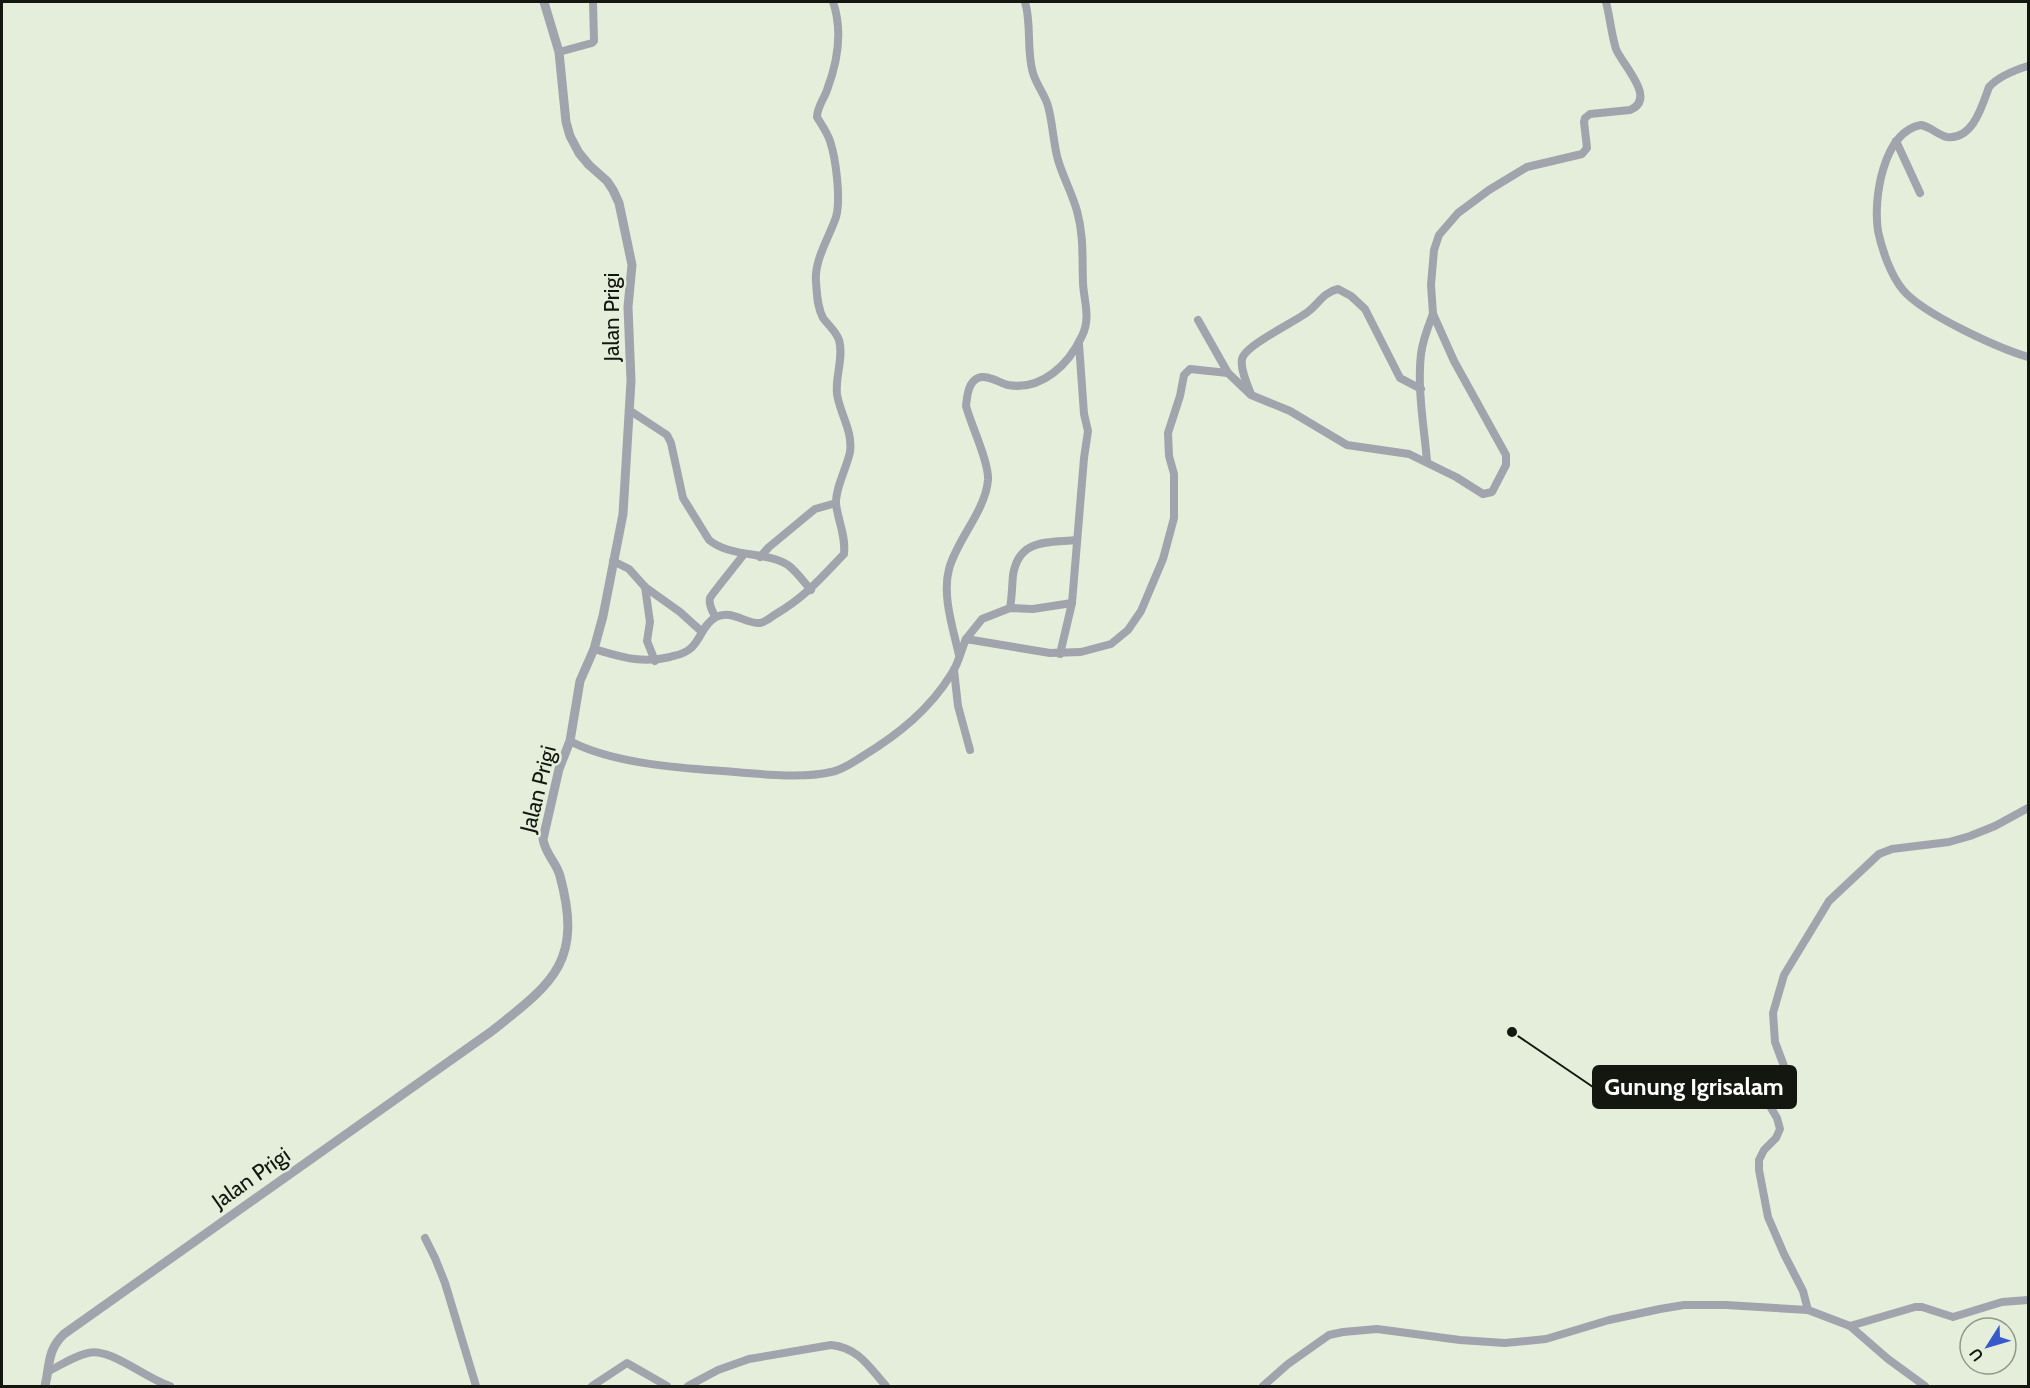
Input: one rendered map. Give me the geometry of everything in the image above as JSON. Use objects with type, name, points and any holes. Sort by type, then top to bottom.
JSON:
[{"type":"street","name":"Jalan Prigi","points":[[45,1386],[54,1343],[64,1334],[492,1031],[544,988],[561,964],[568,942],[568,919],[560,873],[545,849],[543,839],[559,769],[570,741],[580,681],[594,649],[603,616],[623,513],[631,381],[628,307],[632,265],[619,203],[613,190],[607,180],[579,153],[570,136],[566,122],[559,52],[544,2]]},
{"type":"street","points":[[559,52],[594,41],[593,2]]},
{"type":"street","points":[[594,649],[637,661],[656,661],[684,653],[695,643],[701,631],[715,617],[727,614],[758,623],[765,621],[811,590],[844,554],[842,525],[836,503],[850,452],[849,431],[838,396],[840,351],[838,339],[823,317],[818,303],[816,278],[820,260],[837,215],[830,141],[817,117],[827,90],[838,43],[839,24],[833,2]]},
{"type":"street","points":[[959,655],[951,623],[948,577],[950,566],[975,516],[988,480],[987,468],[966,406],[967,395],[976,378],[981,377],[1010,385],[1028,385],[1053,374],[1079,344],[1087,325],[1087,306],[1083,285],[1084,251],[1077,212],[1058,158],[1048,103],[1041,94],[1033,72],[1029,44],[1029,15],[1025,2]]},
{"type":"street","points":[[1198,320],[1228,373],[1251,395],[1290,411],[1347,445],[1409,454],[1427,461],[1486,495],[1494,490],[1507,459],[1504,449],[1454,362],[1433,314],[1431,285],[1434,250],[1439,235],[1458,213],[1490,190],[1527,167],[1582,154],[1587,148],[1585,118],[1590,114],[1630,110],[1635,108],[1640,101],[1634,76],[1617,51],[1606,2]]},
{"type":"street","points":[[2028,66],[2001,77],[1992,84],[1972,126],[1967,130],[1947,137],[1921,125],[1910,128],[1896,141],[1887,159],[1880,184],[1878,228],[1888,262],[1902,289],[1911,298],[1979,338],[2028,357]]},
{"type":"street","points":[[1896,141],[1920,193]]},
{"type":"street","points":[[1251,395],[1242,365],[1242,358],[1246,351],[1311,310],[1332,291],[1338,289],[1351,296],[1365,309],[1400,378],[1421,389]]},
{"type":"street","points":[[1427,461],[1421,389],[1421,355],[1433,314]]},
{"type":"street","points":[[1060,654],[1072,603],[1088,431],[1084,414],[1079,344]]},
{"type":"street","points":[[966,639],[1060,654],[1081,652],[1111,644],[1128,630],[1135,621],[1163,559],[1174,518],[1174,474],[1169,456],[1168,433],[1184,375],[1190,369],[1228,373]]},
{"type":"street","points":[[629,410],[667,435],[671,442],[683,498],[709,540],[714,544],[744,554],[788,566],[811,590]]},
{"type":"street","points":[[760,557],[814,509],[836,503]]},
{"type":"street","points":[[1010,608],[1013,577],[1020,555],[1033,544],[1077,540]]},
{"type":"street","points":[[715,617],[710,605],[711,594],[722,584],[744,554]]},
{"type":"street","points":[[613,561],[629,569],[645,587],[680,612],[701,631]]},
{"type":"street","points":[[645,587],[650,622],[647,640],[656,661]]},
{"type":"street","points":[[570,741],[581,747],[609,755],[684,768],[781,774],[833,772],[849,765],[899,732],[920,715],[954,670],[966,639],[982,619],[1010,608],[1033,609],[1072,603]]},
{"type":"street","points":[[954,670],[958,706],[970,750]]},
{"type":"street","points":[[1808,1310],[1803,1291],[1768,1217],[1759,1170],[1759,1161],[1764,1150],[1776,1138],[1780,1129],[1771,1108],[1770,1098],[1784,1076],[1784,1066],[1775,1042],[1773,1013],[1780,983],[1829,901],[1879,854],[1892,849],[1949,842],[1970,836],[1995,826],[2028,808]]},
{"type":"street","points":[[425,1238],[445,1283],[476,1386]]},
{"type":"street","points":[[1850,1326],[1915,1307],[1953,1317],[2002,1302],[2028,1300]]},
{"type":"street","points":[[1263,1386],[1288,1364],[1329,1335],[1343,1332],[1377,1329],[1460,1340],[1505,1343],[1546,1339],[1609,1320],[1684,1305],[1808,1310],[1850,1326],[1888,1359],[1926,1386]]},
{"type":"street","points":[[688,1386],[718,1370],[749,1359],[831,1345],[844,1347],[861,1358],[886,1386]]},
{"type":"street","points":[[49,1371],[87,1353],[97,1352],[110,1356],[157,1382],[170,1386]]},
{"type":"street","points":[[592,1386],[627,1363],[667,1386]]},
{"type":"place","name":"Gunung Igrisalam","points":[[1512,1032]]}]
